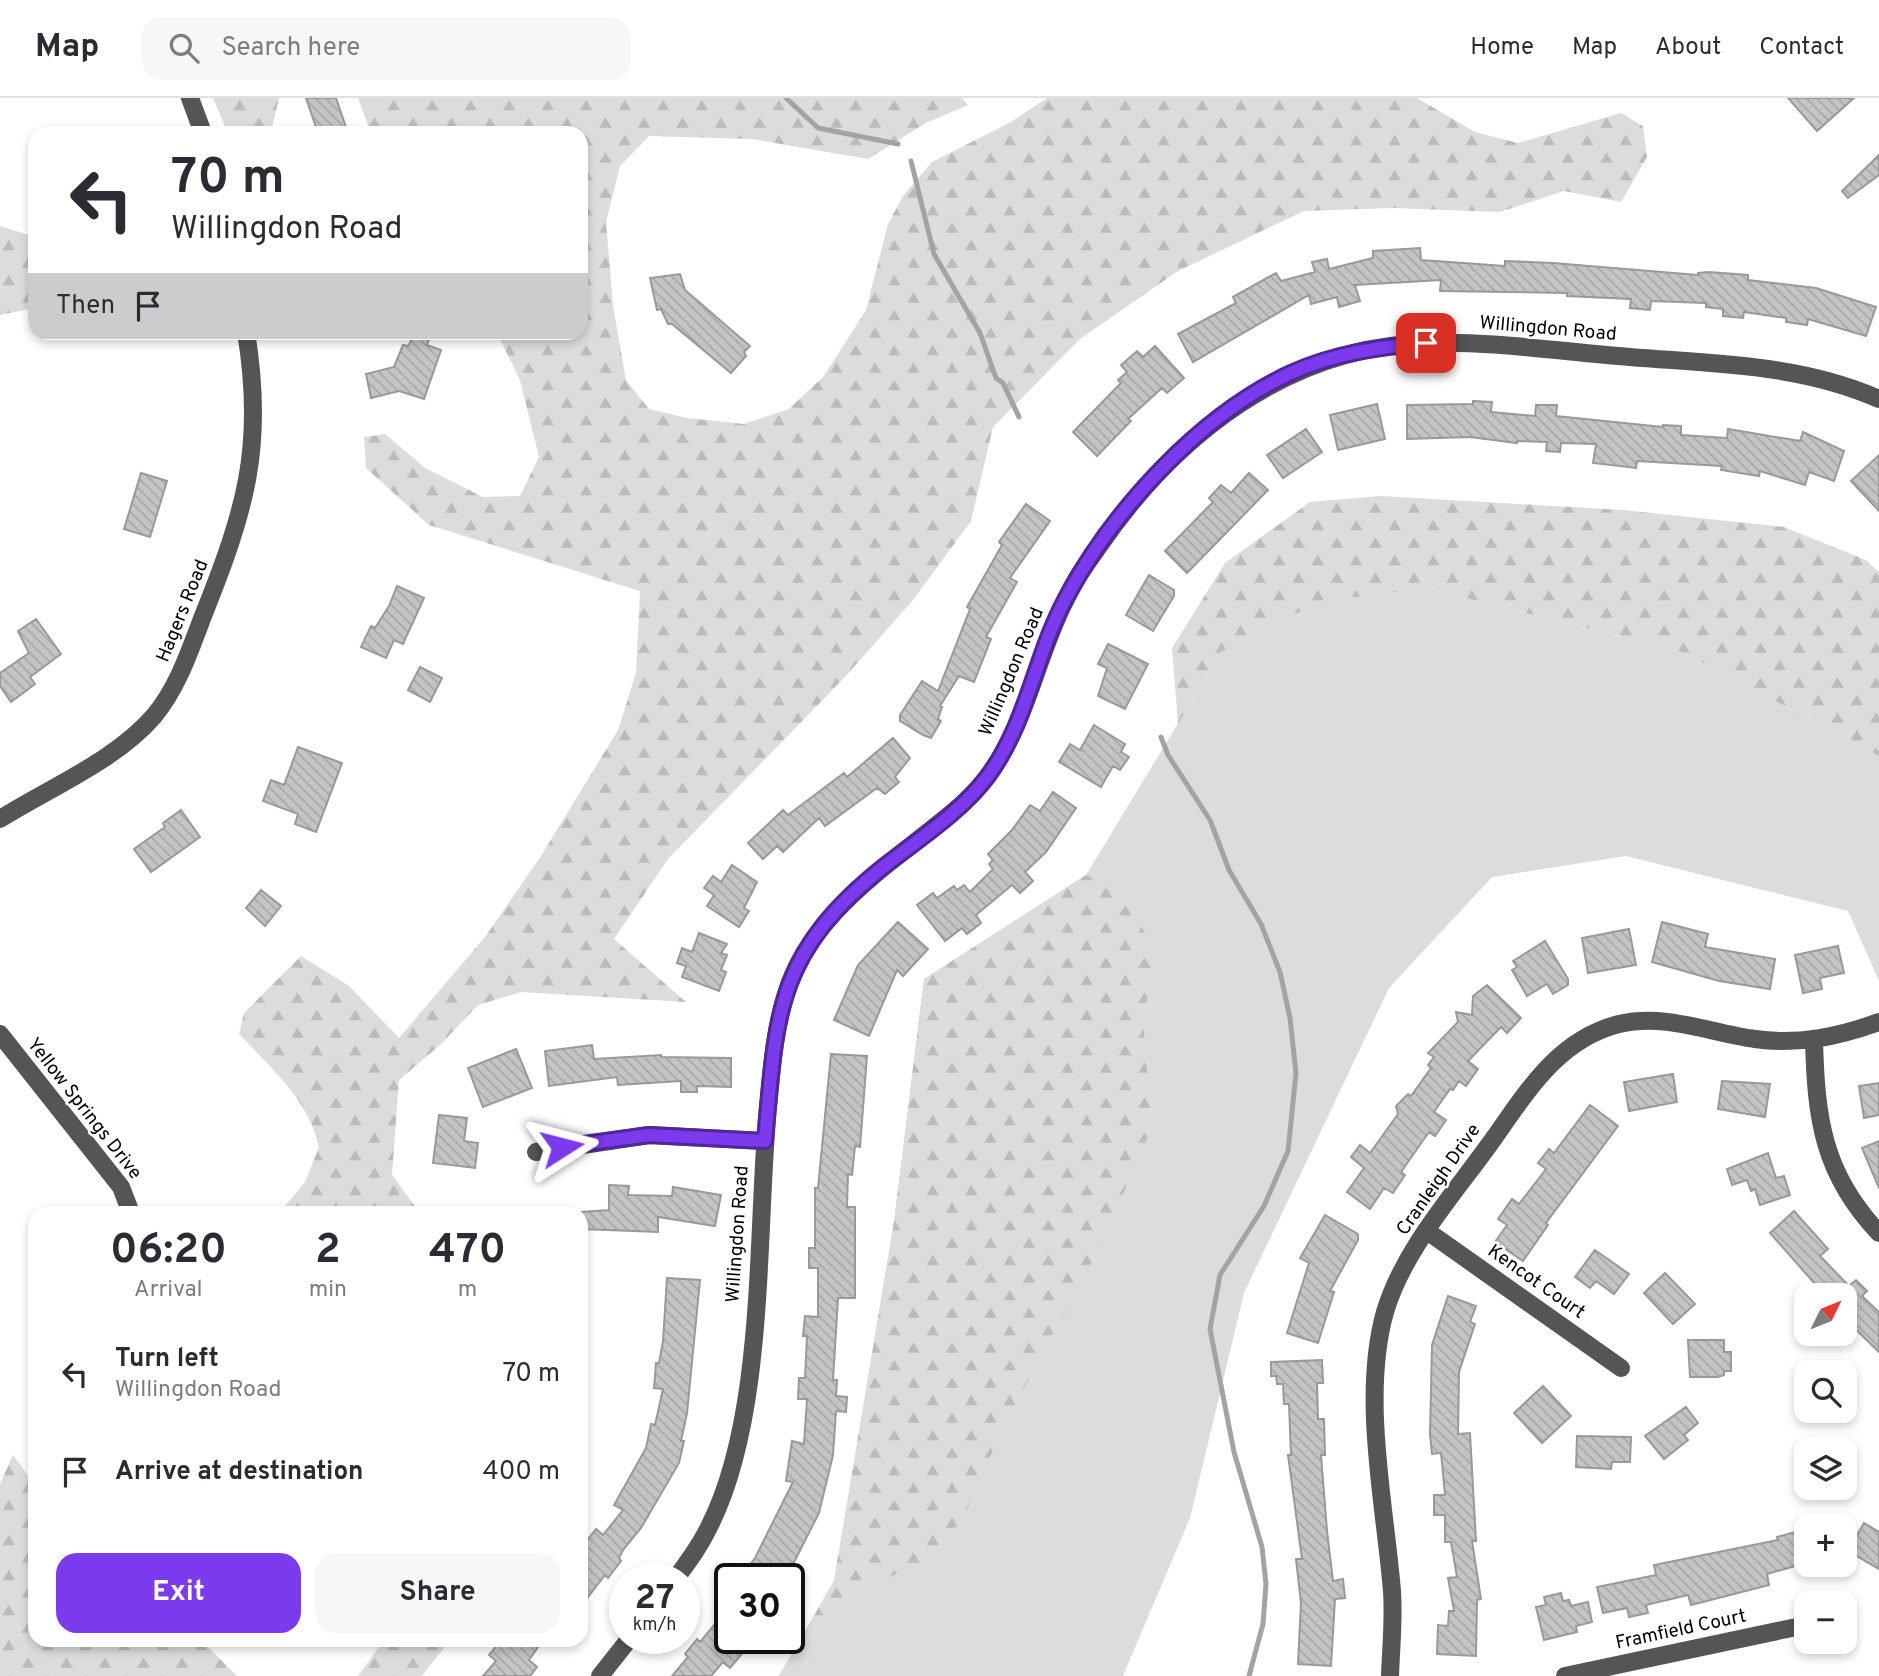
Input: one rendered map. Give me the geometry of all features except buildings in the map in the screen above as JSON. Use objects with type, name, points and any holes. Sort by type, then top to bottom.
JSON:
[{"type":"street","points":[[190,98],[200,126]]},
{"type":"street","name":"Hagers Road","points":[[0,819],[121,746],[153,716],[181,674],[230,549],[251,461],[255,416],[247,340]]},
{"type":"street","name":"Willingdon Road","points":[[686,1563],[711,1525],[727,1483],[742,1422],[751,1351],[775,1034],[796,966],[813,938],[859,887],[958,808],[989,775],[1015,729],[1065,599],[1096,550],[1142,492],[1203,429],[1234,406],[1292,372],[1360,351],[1426,343],[1783,370],[1850,386],[1879,399]]},
{"type":"street","name":"Cranleigh Drive","points":[[1390,1676],[1392,1596],[1376,1424],[1377,1361],[1385,1311],[1404,1269],[1427,1231],[1549,1064],[1582,1038],[1599,1030],[1642,1020],[1686,1024],[1753,1039],[1783,1042],[1814,1040],[1879,1023]]},
{"type":"street","name":"Yellow Springs Drive","points":[[0,1034],[5,1054],[121,1187],[128,1206]]},
{"type":"street","points":[[1814,1040],[1815,1079],[1825,1146],[1842,1188],[1879,1233]]},
{"type":"street","points":[[536,1152],[649,1135],[765,1141]]},
{"type":"street","name":"Kencot Court","points":[[1427,1231],[1621,1367]]},
{"type":"street","name":"Framfield Court","points":[[1564,1676],[1794,1628]]},
{"type":"street","points":[[600,1676],[617,1654]]},
{"type":"green space","points":[[213,98],[279,98],[272,126],[225,126]]},
{"type":"green space","points":[[358,98],[962,98],[968,105],[926,123],[868,159],[752,139],[649,136],[620,166],[606,222],[613,306],[626,380],[649,409],[687,418],[744,424],[789,409],[824,376],[866,310],[888,224],[903,196],[932,162],[1011,122],[1047,98],[1417,98],[1475,132],[1518,143],[1621,113],[1643,126],[1647,157],[1621,202],[1564,191],[1500,212],[1393,208],[1304,211],[1178,271],[1080,339],[993,427],[971,521],[913,600],[844,678],[668,859],[614,939],[686,1002],[521,992],[478,1005],[440,1045],[399,1080],[392,1175],[415,1206],[285,1206],[305,1182],[319,1147],[307,1114],[298,1099],[239,1034],[244,1013],[301,956],[349,986],[399,1038],[485,937],[541,856],[618,730],[636,673],[640,591],[429,525],[366,468],[364,437],[385,434],[425,468],[483,497],[520,496],[539,457],[520,380],[500,340],[588,340],[588,126],[368,126]]},
{"type":"green space","points":[[0,226],[28,235],[28,309],[0,315]]},
{"type":"green space","points":[[1381,496],[1623,510],[1784,527],[1866,560],[1879,572],[1879,756],[1685,653],[1426,588],[1321,601],[1222,651],[1178,724],[1172,648],[1225,563],[1310,502]]},
{"type":"green space","points":[[1316,565],[1426,588],[1685,653],[1879,756],[1879,981],[1848,911],[1626,856],[1492,877],[1389,988],[1244,1293],[1190,1518],[1123,1676],[779,1676],[792,1654],[805,1654],[805,1631],[834,1581],[894,1222],[924,979],[1086,875],[1222,651]]},
{"type":"green space","points":[[1086,875],[1126,894],[1155,954],[1143,1022],[1152,1127],[1100,1247],[1004,1425],[962,1521],[920,1563],[879,1582],[805,1652],[805,1631],[834,1581],[894,1222],[924,979]]},
{"type":"green space","points":[[13,1455],[28,1475],[28,1647],[208,1647],[237,1676],[0,1676],[0,1484]]},
{"type":"green space","points":[[379,1647],[445,1647],[422,1676],[358,1676]]},
{"type":"green space","points":[[792,1654],[802,1654],[779,1676]]},
{"type":"waterway","points":[[786,98],[818,128],[898,144]]},
{"type":"waterway","points":[[911,161],[934,254],[980,333],[996,378],[1003,383],[1019,417]]},
{"type":"waterway","points":[[1161,737],[1168,755],[1210,820],[1229,870],[1261,924],[1280,972],[1290,1018],[1296,1073],[1288,1151],[1264,1206],[1220,1275],[1210,1329],[1234,1452],[1262,1547],[1266,1584],[1263,1624],[1249,1676]]},
{"type":"route","points":[[562,1147],[649,1135],[765,1141],[775,1034],[796,966],[834,911],[859,887],[958,808],[989,775],[1015,729],[1065,599],[1120,517],[1203,429],[1263,387],[1324,360],[1392,345],[1426,343]]}]
